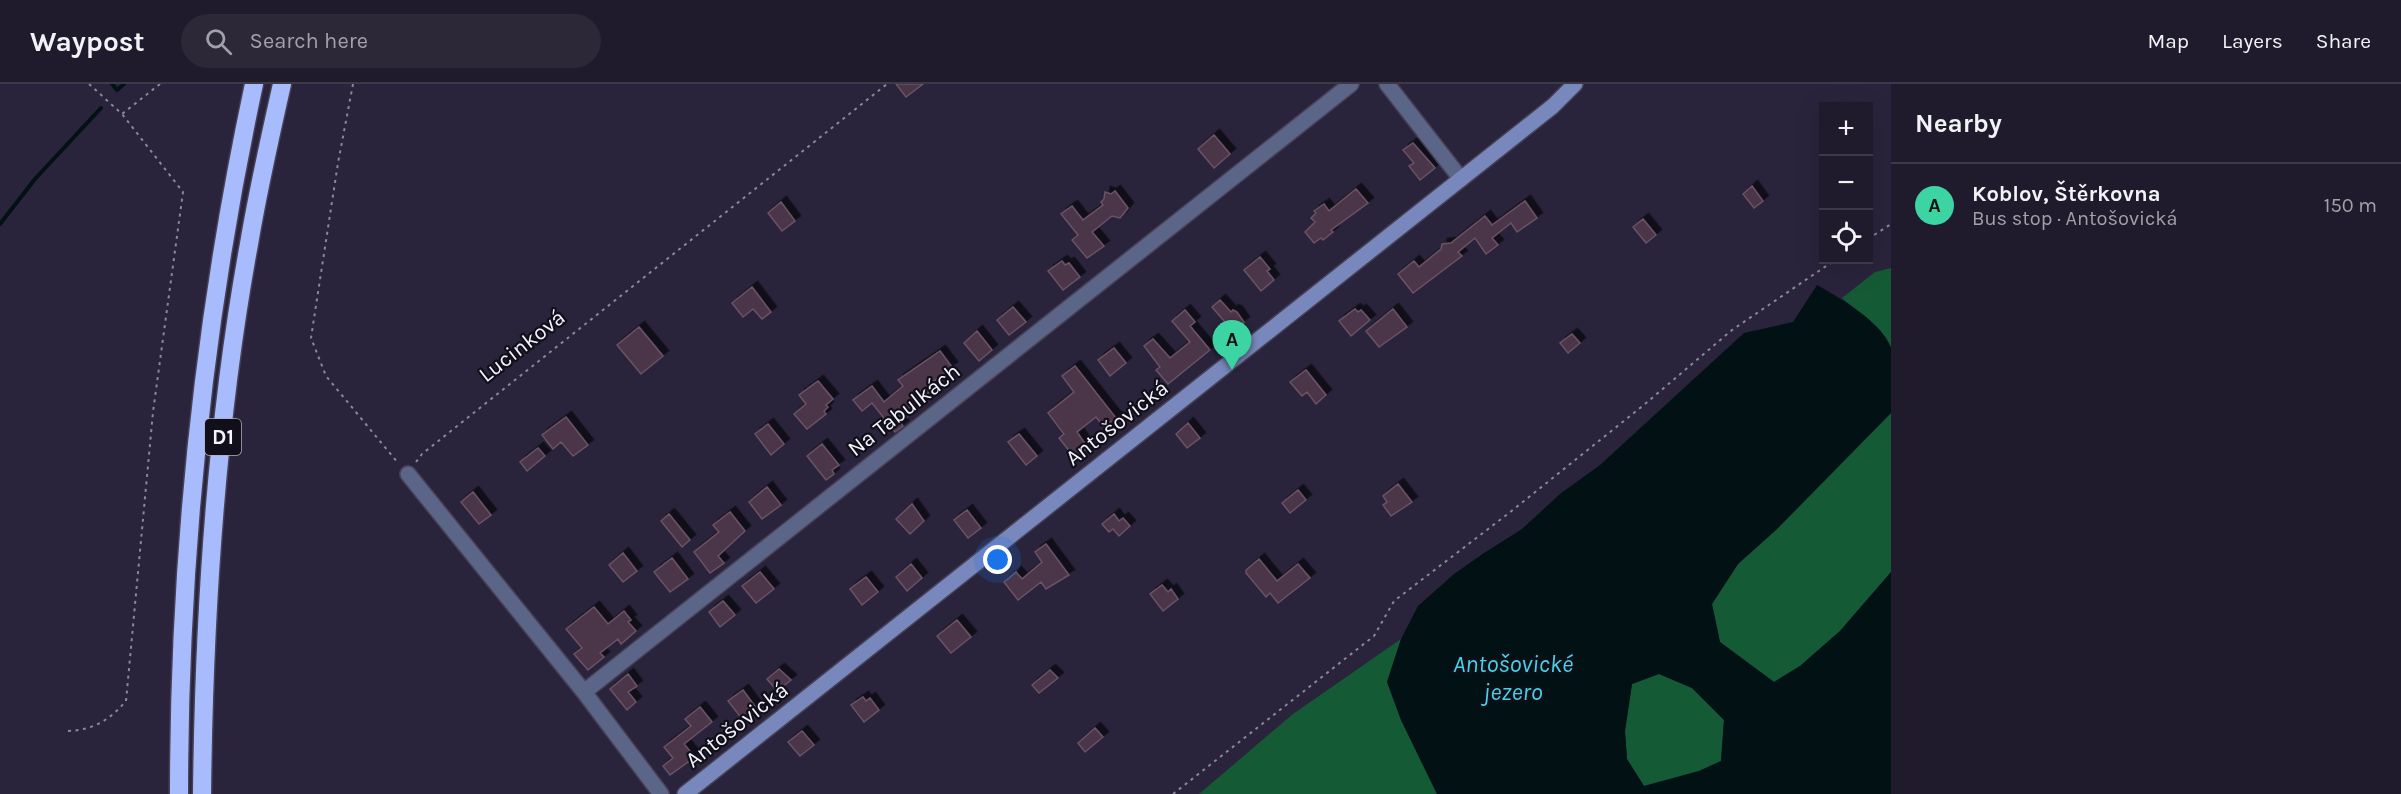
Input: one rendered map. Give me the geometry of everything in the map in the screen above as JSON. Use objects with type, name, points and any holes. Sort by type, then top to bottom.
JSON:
[{"type":"highway","name":"D1","points":[[179,794],[183,626],[192,485],[211,317],[237,163],[254,84]]},
{"type":"highway","name":"D1","points":[[202,794],[208,628],[218,483],[227,402],[248,245],[282,84]]},
{"type":"street","name":"Na Tabulkách","points":[[584,692],[1351,84]]},
{"type":"street","points":[[1387,84],[1461,179]]},
{"type":"street","name":"Antošovická","points":[[685,794],[1553,106],[1575,84]]},
{"type":"street","points":[[408,474],[584,692],[661,794]]},
{"type":"path","points":[[68,731],[81,730],[112,718],[126,701],[153,412],[183,192],[122,114],[89,84]]},
{"type":"path","points":[[122,114],[160,84]]},
{"type":"path","points":[[353,84],[338,163],[311,338],[326,376],[408,474]]},
{"type":"path","name":"Lucinková","points":[[408,474],[422,454],[888,84]]},
{"type":"path","points":[[1873,236],[1891,224]]},
{"type":"path","points":[[1173,794],[1374,636],[1394,601],[1646,404],[1732,330],[1829,264]]},
{"type":"green space","points":[[1891,268],[1891,348],[1880,330],[1842,298],[1875,272]]},
{"type":"green space","points":[[1891,413],[1891,572],[1840,631],[1800,666],[1774,682],[1720,642],[1712,604],[1738,564],[1777,529]]},
{"type":"green space","points":[[1401,639],[1387,682],[1401,720],[1437,794],[1199,794],[1293,714]]},
{"type":"green space","points":[[1659,674],[1692,688],[1724,720],[1721,761],[1699,771],[1644,786],[1627,759],[1625,731],[1632,684]]},
{"type":"water","name":"Antošovické jezero","points":[[1817,285],[1870,320],[1879,329],[1891,348],[1891,413],[1777,529],[1738,564],[1712,604],[1720,642],[1774,682],[1800,666],[1840,631],[1891,572],[1891,794],[1437,794],[1401,720],[1387,682],[1401,639],[1418,606],[1454,574],[1522,529],[1560,494],[1600,465],[1744,333],[1793,322]],"holes":[[[1659,674],[1692,688],[1724,720],[1721,761],[1699,771],[1644,786],[1627,759],[1625,731],[1632,684]]]},
{"type":"building","points":[[896,84],[923,84],[906,97]]},
{"type":"building","points":[[1214,135],[1230,154],[1214,168],[1198,149]]},
{"type":"building","points":[[1413,143],[1435,168],[1420,180],[1409,166],[1414,163],[1403,150]]},
{"type":"building","points":[[1752,186],[1763,201],[1754,208],[1743,194]]},
{"type":"building","points":[[1356,189],[1368,203],[1331,230],[1333,232],[1323,240],[1321,238],[1314,243],[1305,232],[1315,222],[1311,218],[1316,213],[1314,211],[1324,204],[1329,211]]},
{"type":"building","points":[[1115,191],[1128,208],[1120,218],[1112,216],[1092,232],[1104,246],[1087,258],[1072,240],[1078,235],[1061,214],[1072,206],[1083,220],[1103,205],[1101,202],[1105,192],[1111,194]]},
{"type":"building","points":[[1525,201],[1537,218],[1517,232],[1511,223],[1492,238],[1498,245],[1486,254],[1475,238],[1458,252],[1462,256],[1413,293],[1398,274],[1414,261],[1419,267],[1441,249],[1442,244],[1451,243],[1485,216],[1492,225]]},
{"type":"building","points":[[781,202],[795,221],[782,231],[768,213]]},
{"type":"building","points":[[1643,219],[1656,235],[1646,243],[1633,227]]},
{"type":"building","points":[[1260,257],[1270,269],[1267,271],[1274,280],[1261,291],[1244,270]]},
{"type":"building","points":[[1062,261],[1065,265],[1069,263],[1080,277],[1063,290],[1048,271]]},
{"type":"building","points":[[752,287],[771,312],[762,319],[753,309],[743,317],[732,303]]},
{"type":"building","points":[[1220,300],[1231,312],[1233,310],[1237,312],[1244,322],[1229,334],[1221,324],[1225,322],[1212,307]]},
{"type":"building","points":[[1013,307],[1026,322],[1009,335],[997,320]]},
{"type":"building","points":[[1355,309],[1358,312],[1361,310],[1370,320],[1351,336],[1339,321]]},
{"type":"building","points":[[1393,309],[1407,327],[1379,347],[1366,331]]},
{"type":"building","points":[[1185,310],[1195,322],[1190,326],[1210,350],[1168,384],[1156,370],[1160,367],[1144,346],[1153,339],[1170,358],[1190,342],[1172,321]]},
{"type":"building","points":[[639,327],[663,356],[641,374],[617,345]]},
{"type":"building","points":[[977,331],[992,350],[979,361],[964,343]]},
{"type":"building","points":[[1572,334],[1580,343],[1568,353],[1560,343]]},
{"type":"building","points":[[1114,348],[1126,363],[1110,376],[1098,360]]},
{"type":"building","points":[[940,351],[952,367],[929,385],[932,390],[904,412],[907,417],[900,422],[903,426],[895,432],[872,403],[862,411],[853,400],[872,386],[884,402],[903,386],[898,380]]},
{"type":"building","points":[[1075,366],[1116,418],[1104,427],[1096,417],[1077,432],[1088,448],[1075,458],[1059,438],[1064,434],[1048,413],[1074,392],[1062,376]]},
{"type":"building","points":[[1306,370],[1326,395],[1316,404],[1307,392],[1302,396],[1290,382]]},
{"type":"building","points":[[818,381],[833,399],[826,405],[828,407],[824,411],[826,414],[807,429],[794,414],[806,404],[799,395]]},
{"type":"building","points":[[566,417],[588,445],[573,456],[561,442],[553,449],[542,435]]},
{"type":"building","points":[[1188,423],[1200,438],[1187,448],[1176,434]]},
{"type":"building","points":[[768,424],[784,444],[771,455],[755,434]]},
{"type":"building","points":[[1019,434],[1037,456],[1026,465],[1008,442]]},
{"type":"building","points":[[822,444],[839,465],[832,470],[834,474],[826,480],[807,456]]},
{"type":"building","points":[[538,448],[545,456],[527,471],[520,462]]},
{"type":"building","points":[[1398,484],[1412,502],[1391,516],[1383,505],[1387,502],[1383,496]]},
{"type":"building","points":[[767,487],[781,505],[762,519],[749,502]]},
{"type":"building","points":[[1298,490],[1306,500],[1290,513],[1282,503]]},
{"type":"building","points":[[473,492],[491,515],[479,524],[461,502]]},
{"type":"building","points":[[912,504],[924,521],[910,534],[896,519]]},
{"type":"building","points":[[967,510],[981,528],[968,538],[954,520]]},
{"type":"building","points":[[730,512],[745,531],[718,556],[724,563],[710,573],[694,552],[719,532],[713,525]]},
{"type":"building","points":[[669,514],[690,540],[682,547],[661,521]]},
{"type":"building","points":[[1114,514],[1119,521],[1123,518],[1130,526],[1119,536],[1113,529],[1109,532],[1102,524]]},
{"type":"building","points":[[1046,544],[1069,575],[1046,589],[1041,582],[1018,600],[1004,582],[1016,572],[1022,579],[1042,562],[1035,552]]},
{"type":"building","points":[[623,553],[637,571],[623,582],[609,565]]},
{"type":"building","points":[[672,558],[688,579],[670,592],[654,572]]},
{"type":"building","points":[[1259,559],[1277,581],[1298,564],[1310,578],[1278,603],[1270,593],[1266,597],[1246,573],[1246,570]]},
{"type":"building","points":[[911,564],[922,578],[907,591],[896,577]]},
{"type":"building","points":[[760,572],[774,589],[756,603],[742,586]]},
{"type":"building","points":[[866,577],[878,592],[862,605],[850,589]]},
{"type":"building","points":[[1162,585],[1168,592],[1171,589],[1178,599],[1163,611],[1150,594]]},
{"type":"building","points":[[723,601],[735,615],[720,627],[709,612]]},
{"type":"building","points":[[594,607],[608,624],[624,611],[631,620],[628,622],[636,631],[621,644],[618,639],[600,653],[604,657],[588,670],[574,654],[582,648],[566,629]]},
{"type":"building","points":[[957,620],[971,637],[951,653],[937,636]]},
{"type":"building","points":[[779,669],[791,680],[777,691],[767,679]]},
{"type":"building","points":[[1050,670],[1058,678],[1039,693],[1032,685]]},
{"type":"building","points":[[628,674],[637,686],[628,692],[636,702],[627,710],[610,689]]},
{"type":"building","points":[[743,690],[757,709],[743,720],[728,701]]},
{"type":"building","points":[[863,697],[866,701],[870,698],[879,710],[864,722],[851,705]]},
{"type":"building","points":[[700,707],[712,722],[684,744],[695,757],[670,775],[663,766],[673,758],[664,747],[691,726],[685,719]]},
{"type":"building","points":[[1095,728],[1103,737],[1085,752],[1078,743]]},
{"type":"building","points":[[802,731],[814,745],[800,756],[788,742]]},
{"type":"waterway","points":[[112,84],[117,90],[124,84]]},
{"type":"waterway","points":[[0,224],[35,179],[101,108]]},
{"type":"place","name":"Koblov, Štěrkovna","points":[[1232,370]]}]
